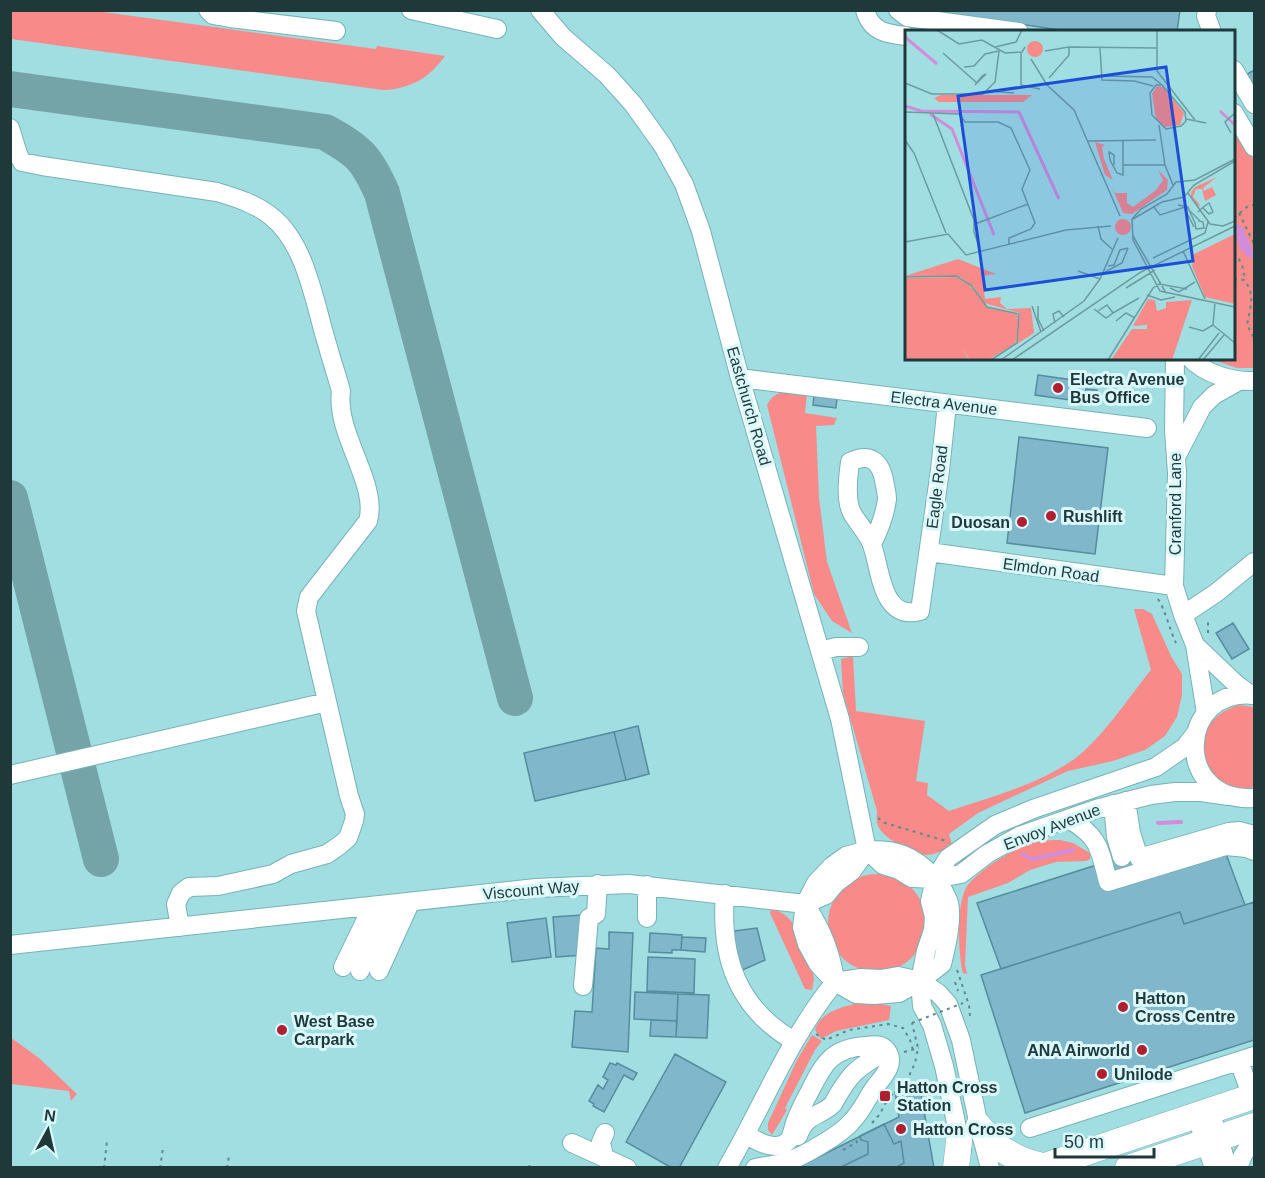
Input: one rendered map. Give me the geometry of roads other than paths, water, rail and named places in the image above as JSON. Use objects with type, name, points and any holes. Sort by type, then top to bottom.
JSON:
[{"type":"highway","points":[[956,1167],[969,1133],[1041,1167],[1253,1097]]},
{"type":"highway","points":[[1128,1167],[1218,1154],[1254,1126]]},
{"type":"street","points":[[207,10],[213,15],[230,18],[336,31]]},
{"type":"street","points":[[411,10],[497,29]]},
{"type":"street","name":"Eastchurch Road","points":[[540,10],[563,37],[607,75],[633,104],[663,146],[684,184],[701,231],[740,378],[820,651],[850,761],[867,850]]},
{"type":"street","points":[[865,10],[867,19],[873,27],[888,34],[905,36]]},
{"type":"street","points":[[898,10],[907,17],[1004,30]]},
{"type":"street","points":[[1207,10],[1206,16],[1211,30]]},
{"type":"street","points":[[1235,73],[1252,99],[1235,113]]},
{"type":"street","points":[[1235,115],[1252,136]]},
{"type":"street","points":[[10,128],[22,162],[218,192],[244,200],[271,216],[291,239],[307,274],[341,391],[340,402],[347,433],[371,505],[368,521],[309,597],[306,611],[355,814],[348,838],[327,854],[291,864],[273,874],[213,887],[189,887],[181,893],[176,904],[173,928]]},
{"type":"street","name":"Cranford Lane","points":[[1175,360],[1174,430],[1177,455],[1174,586],[1183,615],[1236,684],[1253,695]]},
{"type":"street","points":[[1193,360],[1212,372],[1247,381]]},
{"type":"street","name":"Electra Avenue","points":[[740,378],[1147,428]]},
{"type":"street","points":[[1177,455],[1202,406],[1214,395],[1247,381]]},
{"type":"street","name":"Eagle Road","points":[[872,544],[886,595],[896,608],[910,614],[920,611],[947,404]]},
{"type":"street","name":"Elmdon Road","points":[[927,561],[1174,586]]},
{"type":"street","points":[[1183,615],[1216,593],[1254,562]]},
{"type":"street","name":"Cranford Lane","points":[[1202,640],[1206,713]]},
{"type":"street","points":[[820,651],[836,647],[859,647]]},
{"type":"street","points":[[1206,713],[1227,698],[1240,694],[1253,695]]},
{"type":"street","points":[[10,775],[327,702]]},
{"type":"street","name":"Envoy Avenue","points":[[935,879],[948,858],[994,825],[1033,809],[1156,767],[1180,751],[1195,734],[1206,713]]},
{"type":"street","points":[[1195,734],[1195,755],[1202,774],[1217,790],[1244,799]]},
{"type":"street","name":"Envoy Avenue","points":[[935,879],[962,874],[1019,836],[1119,803],[1175,792],[1201,792],[1244,799]]},
{"type":"street","points":[[1119,803],[1139,858],[1229,832],[1239,831],[1254,836]]},
{"type":"street","points":[[1119,803],[1116,837],[1122,857]]},
{"type":"street","points":[[1068,819],[1094,837],[1108,882],[1226,846],[1254,851]]},
{"type":"street","points":[[1254,836],[1239,833],[1222,842],[1246,850],[1254,856]]},
{"type":"street","points":[[835,982],[833,960],[825,946],[820,928],[805,904],[816,883],[832,866],[846,856],[867,850],[883,865],[899,870],[912,878],[935,879],[948,901],[950,911],[942,964],[920,981]]},
{"type":"street","points":[[583,986],[589,918],[596,914],[598,884]]},
{"type":"street","name":"Viscount Way","points":[[10,945],[536,888],[598,884],[647,885],[805,904]]},
{"type":"street","points":[[647,885],[647,918]]},
{"type":"street","points":[[725,894],[724,934],[734,974],[744,994],[774,1030],[794,1041]]},
{"type":"street","points":[[391,905],[361,970],[391,905]]},
{"type":"street","points":[[727,1167],[750,1137],[794,1041],[818,1003],[835,982],[898,976],[920,981],[938,993],[948,1004],[954,1017],[963,1051],[969,1133],[966,1167]]},
{"type":"street","points":[[920,981],[922,1006],[932,1025],[944,1066],[969,1133],[990,1167]]},
{"type":"street","points":[[750,1137],[777,1146],[788,1141],[795,1120],[829,1058],[860,1046],[873,1045],[885,1048],[887,1051],[890,1057],[885,1076],[850,1124],[792,1159],[755,1167]]},
{"type":"street","points":[[792,1159],[799,1151],[800,1131],[808,1120],[816,1113],[830,1107],[845,1082],[864,1063],[887,1051]]},
{"type":"street","points":[[1030,1128],[1247,1059],[1253,1097]]},
{"type":"street","points":[[1203,1113],[1218,1154]]},
{"type":"street","points":[[604,1156],[601,1142],[605,1133]]},
{"type":"street","points":[[750,1137],[762,1156],[792,1159]]},
{"type":"street","points":[[1238,1167],[1254,1139]]},
{"type":"street","points":[[572,1143],[627,1167]]},
{"type":"waterway","points":[[1158,823],[1181,822]]},
{"type":"waterway","points":[[1023,855],[1033,859],[1073,850]]},
{"type":"place","name":"Electra Avenue Bus Office","points":[[1058,388]]},
{"type":"place","name":"Rushlift","points":[[1051,516]]},
{"type":"place","name":"Duosan","points":[[1022,522]]},
{"type":"place","name":"Hatton Cross Centre","points":[[1123,1007]]},
{"type":"place","name":"West Base Carpark","points":[[282,1030]]},
{"type":"place","name":"ANA Airworld","points":[[1142,1050]]},
{"type":"place","name":"Unilode","points":[[1102,1074]]},
{"type":"place","name":"Hatton Cross Station","points":[[885,1096]]},
{"type":"place","name":"Hatton Cross","points":[[901,1129]]}]
